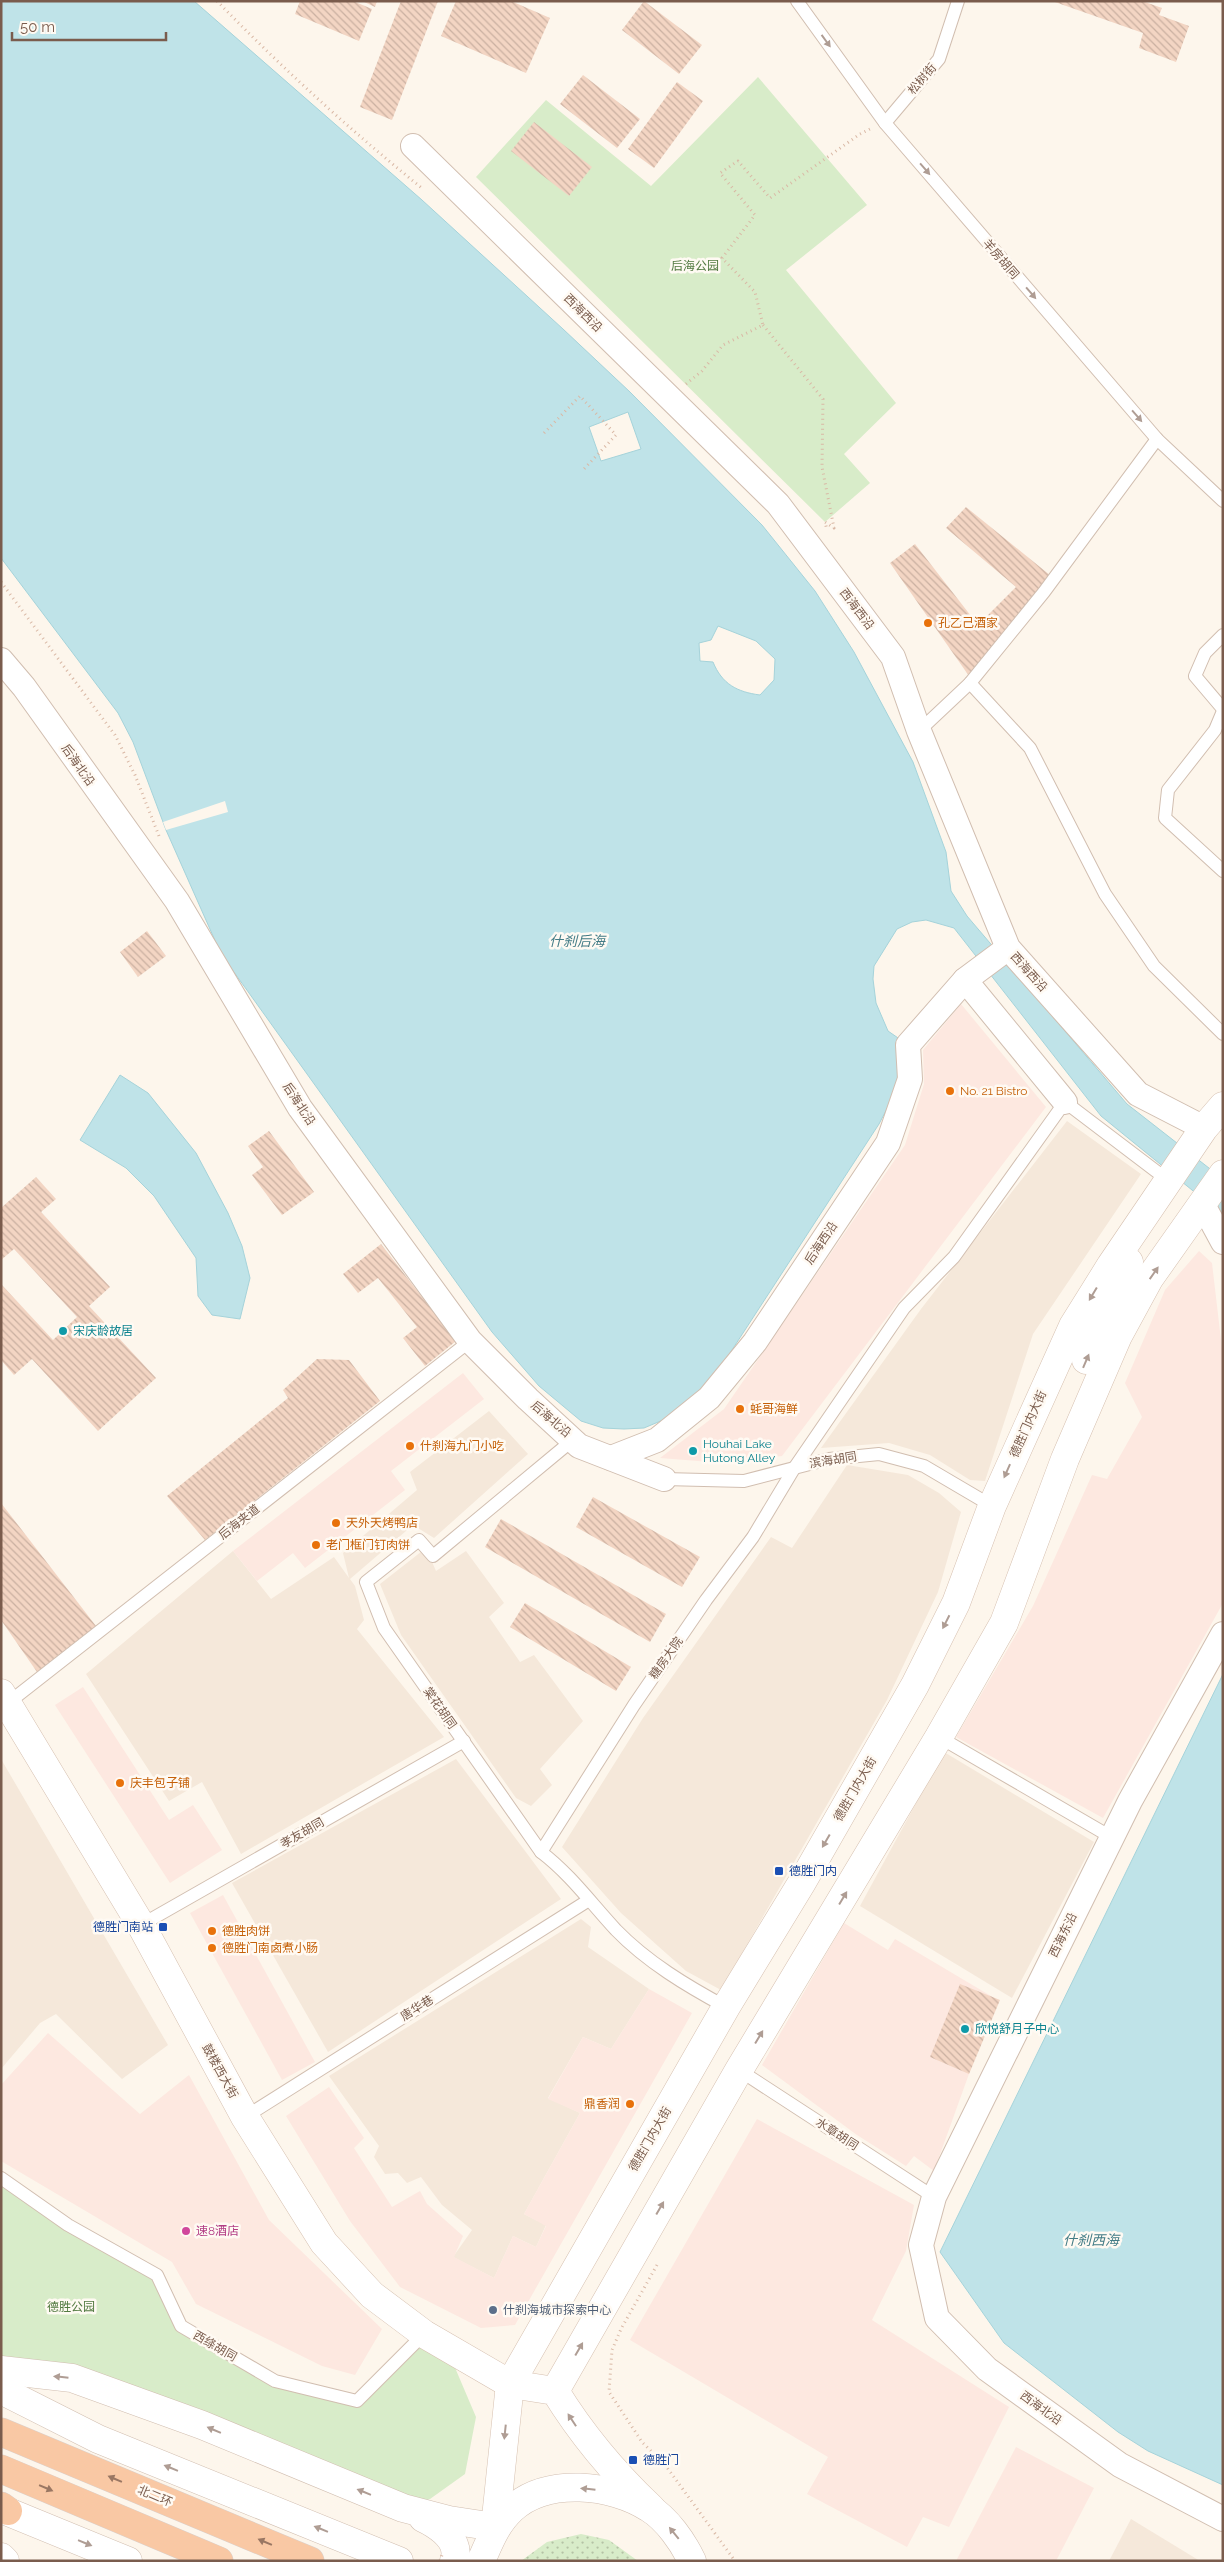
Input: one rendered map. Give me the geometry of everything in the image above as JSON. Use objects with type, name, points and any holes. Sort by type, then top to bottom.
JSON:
[{"type":"highway","name":"北二环","points":[[1,2432],[310,2561]]},
{"type":"highway","points":[[1,2469],[219,2561]]},
{"type":"main road","points":[[1065,1459],[1078,1380],[1132,1255],[1173,1184],[1214,1129],[1223,1106]]},
{"type":"main road","points":[[555,2391],[739,2070],[939,1737],[1004,1623],[1065,1459],[1118,1336],[1149,1279],[1203,1205],[1223,1174]]},
{"type":"main road","name":"德胜门内大街","points":[[510,2384],[726,2007],[801,1884],[914,1685],[956,1603],[992,1506],[1073,1326],[1111,1265],[1173,1184]]},
{"type":"main road","name":"鼓楼西大街","points":[[5,1698],[141,1925],[245,2116],[324,2243],[372,2295],[424,2334],[510,2384]]},
{"type":"main road","points":[[1,2370],[72,2378],[202,2425],[403,2508],[445,2531],[451,2540],[455,2558],[495,2528],[513,2508],[526,2499],[558,2490],[575,2488],[604,2491],[634,2499],[651,2508]]},
{"type":"main road","points":[[495,2528],[510,2384],[555,2391],[575,2424],[602,2459],[651,2508],[683,2544],[692,2561]]},
{"type":"main road","points":[[1,2390],[98,2438],[399,2561]]},
{"type":"main road","points":[[403,2508],[448,2520],[495,2528]]},
{"type":"main road","points":[[4,2509],[128,2561]]},
{"type":"main road","points":[[1,2557],[6,2561]]},
{"type":"street","name":"西海西沿","points":[[413,146],[778,504],[893,657],[919,731],[1008,948],[1138,1094],[1214,1129]]},
{"type":"street","name":"后海北沿","points":[[1,660],[24,687],[177,901],[300,1108],[470,1341],[528,1399],[574,1439],[579,1446],[664,1480]]},
{"type":"street","name":"后海西沿","points":[[611,1458],[657,1440],[709,1398],[755,1342],[888,1142],[910,1079],[908,1045],[965,980],[1008,948]]},
{"type":"street","points":[[965,980],[1065,1102]]},
{"type":"street","points":[[1203,1205],[1223,1242]]},
{"type":"street","name":"西海东沿","points":[[921,2245],[934,2197],[1111,1837],[1223,1634]]},
{"type":"street","name":"西海北沿","points":[[921,2245],[938,2318],[987,2369],[1120,2465],[1223,2519]]},
{"type":"lane","name":"羊房胡同","points":[[797,1],[885,123],[1157,439],[1223,501]]},
{"type":"lane","name":"松树街","points":[[885,123],[939,59],[958,1]]},
{"type":"lane","points":[[919,731],[970,683],[1044,592],[1157,439]]},
{"type":"lane","points":[[1223,635],[1204,653],[1195,676],[1223,710],[1215,730],[1168,790],[1165,818],[1223,872]]},
{"type":"lane","points":[[970,683],[1030,748],[1105,894],[1154,966],[1223,1034]]},
{"type":"lane","points":[[1065,1102],[1173,1184]]},
{"type":"lane","name":"糖房大院","points":[[541,1852],[634,1704],[706,1600],[753,1537],[795,1467],[904,1308],[954,1257],[1065,1102]]},
{"type":"lane","name":"后海夹道","points":[[5,1698],[470,1341]]},
{"type":"lane","name":"棠花胡同","points":[[574,1439],[433,1556],[419,1540],[366,1582],[384,1628],[541,1852],[558,1864],[617,1931],[679,1981],[726,2007]]},
{"type":"lane","name":"滨海胡同","points":[[664,1480],[744,1481],[829,1459],[878,1454],[924,1466],[992,1506]]},
{"type":"lane","points":[[939,1737],[1111,1837]]},
{"type":"lane","name":"孝友胡同","points":[[141,1925],[464,1741]]},
{"type":"lane","name":"唐华巷","points":[[245,2116],[589,1900]]},
{"type":"lane","name":"水章胡同","points":[[739,2070],[934,2197]]},
{"type":"lane","name":"西绦胡同","points":[[1,2178],[68,2225],[157,2275],[181,2326],[275,2381],[357,2401],[424,2334]]},
{"type":"path","points":[[216,1],[278,63],[353,132],[426,192]]},
{"type":"path","points":[[827,532],[825,522],[834,528],[822,467],[823,399],[764,325],[756,292],[722,258],[755,215],[720,173],[738,161],[770,198],[860,134],[885,123]]},
{"type":"path","points":[[669,398],[702,371],[723,346],[764,325]]},
{"type":"path","points":[[544,433],[580,396],[616,435],[583,470]]},
{"type":"path","points":[[1,582],[115,735],[135,775],[160,839]]},
{"type":"path","points":[[660,2261],[622,2328],[612,2350],[609,2392],[642,2442],[666,2466],[735,2561]]},
{"type":"shaded area","points":[[961,1004],[1046,1107],[782,1456],[723,1463],[660,1458],[724,1409],[905,1145],[924,1084],[923,1050]]},
{"type":"shaded area","points":[[1067,1121],[1141,1174],[1033,1334],[985,1481],[970,1480],[930,1455],[889,1443],[821,1448],[921,1309]]},
{"type":"shaded area","points":[[1199,1251],[1212,1263],[1223,1357],[1223,1603],[1103,1818],[956,1737],[1033,1606],[1092,1475],[1107,1479],[1142,1417],[1125,1383],[1165,1290]]},
{"type":"shaded area","points":[[463,1373],[484,1399],[391,1471],[405,1490],[305,1568],[293,1553],[257,1581],[233,1551]]},
{"type":"shaded area","points":[[489,1411],[528,1454],[434,1538],[413,1525],[350,1579],[355,1586],[364,1620],[357,1629],[444,1737],[241,1854],[202,1782],[169,1801],[86,1674],[233,1551],[271,1599],[334,1557],[349,1578],[343,1553],[417,1490],[410,1472]]},
{"type":"shaded area","points":[[847,1465],[908,1475],[939,1493],[961,1512],[938,1592],[887,1700],[721,1990],[686,1971],[621,1913],[562,1847],[643,1718],[771,1537],[792,1548]]},
{"type":"shaded area","points":[[426,1548],[436,1571],[466,1551],[504,1603],[489,1617],[520,1662],[534,1655],[583,1721],[540,1769],[552,1785],[531,1806],[516,1798],[401,1635],[380,1584]]},
{"type":"shaded area","points":[[83,1687],[169,1820],[193,1805],[222,1850],[170,1883],[55,1705]]},
{"type":"shaded area","points":[[944,1752],[1094,1842],[1012,1998],[860,1906]]},
{"type":"shaded area","points":[[1,1759],[168,2045],[122,2079],[56,2014],[40,2023],[1,2069]]},
{"type":"shaded area","points":[[456,1759],[561,1899],[328,2052],[232,1883]]},
{"type":"shaded area","points":[[223,1895],[315,2062],[282,2080],[190,1913]]},
{"type":"shaded area","points":[[581,1919],[591,1927],[588,1947],[649,1989],[611,2049],[583,2037],[548,2098],[580,2113],[524,2214],[546,2225],[536,2247],[513,2236],[494,2278],[453,2257],[472,2230],[442,2205],[421,2177],[407,2183],[398,2173],[385,2174],[374,2157],[379,2146],[329,2076]]},
{"type":"shaded area","points":[[844,1923],[888,1950],[895,1939],[996,1999],[934,2171],[914,2156],[906,2166],[857,2135],[762,2065]]},
{"type":"shaded area","points":[[649,1989],[692,2013],[515,2325],[481,2328],[400,2287],[350,2221],[286,2116],[329,2087],[364,2138],[354,2148],[392,2207],[420,2191],[427,2204],[463,2236],[454,2257],[494,2278],[513,2236],[536,2247],[546,2226],[524,2214],[580,2113],[548,2099],[583,2037],[611,2049]]},
{"type":"shaded area","points":[[48,2033],[140,2114],[189,2075],[269,2220],[382,2329],[355,2375],[322,2366],[196,2304],[172,2262],[1,2161],[1,2085]]},
{"type":"shaded area","points":[[757,2119],[914,2205],[906,2251],[872,2320],[1009,2407],[949,2527],[923,2517],[907,2547],[807,2494],[828,2457],[630,2340]]},
{"type":"shaded area","points":[[1016,2447],[1094,2488],[1056,2561],[956,2561]]},
{"type":"shaded area","points":[[1131,2519],[1200,2561],[1109,2561]]},
{"type":"green space","name":"后海公园","points":[[758,77],[867,205],[786,270],[896,403],[844,454],[870,483],[825,522],[476,177],[546,100],[651,186]]},
{"type":"green space","name":"德胜公园","points":[[1,2178],[157,2275],[181,2326],[275,2381],[357,2401],[424,2334],[451,2350],[456,2370],[476,2417],[465,2474],[430,2499],[403,2508],[202,2425],[1,2370]]},
{"type":"green space","points":[[581,2534],[609,2540],[638,2561],[521,2561],[547,2542]]},
{"type":"water","name":"什刹后海","points":[[1,1],[194,1],[422,200],[563,329],[630,392],[762,525],[815,591],[854,652],[913,762],[946,852],[951,891],[967,916],[1127,1104],[1223,1179],[1223,1219],[1219,1212],[1101,1116],[954,928],[926,920],[912,922],[897,929],[874,966],[873,979],[876,1003],[888,1031],[901,1040],[903,1078],[879,1124],[717,1373],[706,1387],[663,1420],[644,1428],[603,1428],[581,1421],[539,1386],[492,1332],[221,954],[166,830],[133,742],[118,713],[1,558]],"holes":[[[628,412],[641,449],[601,461],[589,427]],[[718,626],[756,641],[775,659],[774,680],[760,695],[744,692],[731,686],[721,676],[713,662],[700,661],[699,643],[711,640]]]},
{"type":"water","points":[[120,1075],[148,1093],[196,1153],[228,1213],[242,1246],[250,1278],[240,1319],[212,1315],[198,1296],[196,1258],[154,1196],[126,1168],[80,1140]]},
{"type":"water","name":"什刹西海","points":[[1223,1674],[1223,2485],[1148,2451],[1118,2432],[1004,2343],[940,2252]]},
{"type":"pier","points":[[225,801],[228,812],[166,830],[163,822]]},
{"type":"building","points":[[300,1],[353,1],[372,9],[359,41],[295,14]]},
{"type":"building","points":[[362,1],[377,1],[375,7]]},
{"type":"building","points":[[401,1],[438,1],[392,120],[360,107]]},
{"type":"building","points":[[456,1],[511,1],[550,18],[526,73],[441,36]]},
{"type":"building","points":[[644,1],[702,45],[679,74],[622,30]]},
{"type":"building","points":[[1052,1],[1142,1],[1162,8],[1159,15],[1189,26],[1176,62],[1139,48],[1143,33]]},
{"type":"building","points":[[583,75],[640,119],[617,148],[560,104]]},
{"type":"building","points":[[677,82],[703,101],[654,168],[628,149]]},
{"type":"building","points":[[534,122],[592,167],[569,196],[511,151]]},
{"type":"building","points":[[966,507],[1051,576],[969,676],[890,563],[915,544],[978,625],[1016,587],[946,528]]},
{"type":"building","points":[[147,931],[166,956],[138,977],[120,952]]},
{"type":"building","points":[[269,1131],[314,1192],[282,1215],[252,1175],[263,1167],[248,1146]]},
{"type":"building","points":[[36,1177],[56,1199],[41,1212],[110,1287],[89,1306],[156,1378],[98,1431],[32,1359],[14,1375],[1,1360],[1,1284],[53,1340],[77,1317],[14,1249],[1,1260],[1,1208]]},
{"type":"building","points":[[381,1244],[456,1341],[425,1366],[403,1338],[417,1327],[378,1278],[358,1293],[343,1274]]},
{"type":"building","points":[[317,1359],[349,1360],[380,1401],[205,1540],[167,1496],[288,1398],[283,1390]]},
{"type":"building","points":[[593,1497],[700,1557],[682,1587],[576,1527]]},
{"type":"building","points":[[1,1503],[96,1626],[37,1672],[1,1620]]},
{"type":"building","points":[[501,1519],[666,1614],[650,1642],[485,1547]]},
{"type":"building","points":[[525,1603],[631,1667],[616,1691],[510,1627]]},
{"type":"building","name":"欣悦舒月子中心","points":[[960,1984],[1000,2000],[969,2074],[930,2057]]},
{"type":"place","name":"孔乙己酒家","points":[[928,623]]},
{"type":"place","name":"No. 21 Bistro","points":[[950,1091]]},
{"type":"place","name":"宋庆龄故居","points":[[63,1331]]},
{"type":"place","name":"蚝哥海鲜","points":[[740,1409]]},
{"type":"place","name":"什刹海九门小吃","points":[[410,1446]]},
{"type":"place","name":"Houhai Lake Hutong Alley","points":[[693,1451]]},
{"type":"place","name":"天外天烤鸭店","points":[[336,1523]]},
{"type":"place","name":"老门框门钉肉饼","points":[[316,1545]]},
{"type":"place","name":"庆丰包子铺","points":[[120,1783]]},
{"type":"place","name":"德胜门内","points":[[779,1871]]},
{"type":"place","name":"德胜门南站","points":[[163,1927]]},
{"type":"place","name":"德胜肉饼","points":[[212,1931]]},
{"type":"place","name":"德胜门南卤煮小肠","points":[[212,1948]]},
{"type":"place","name":"欣悦舒月子中心","points":[[965,2029]]},
{"type":"place","name":"鼎香润","points":[[630,2104]]},
{"type":"place","name":"速8酒店","points":[[186,2231]]},
{"type":"place","name":"什刹海城市探索中心","points":[[493,2310]]},
{"type":"place","name":"德胜门","points":[[633,2460]]}]
